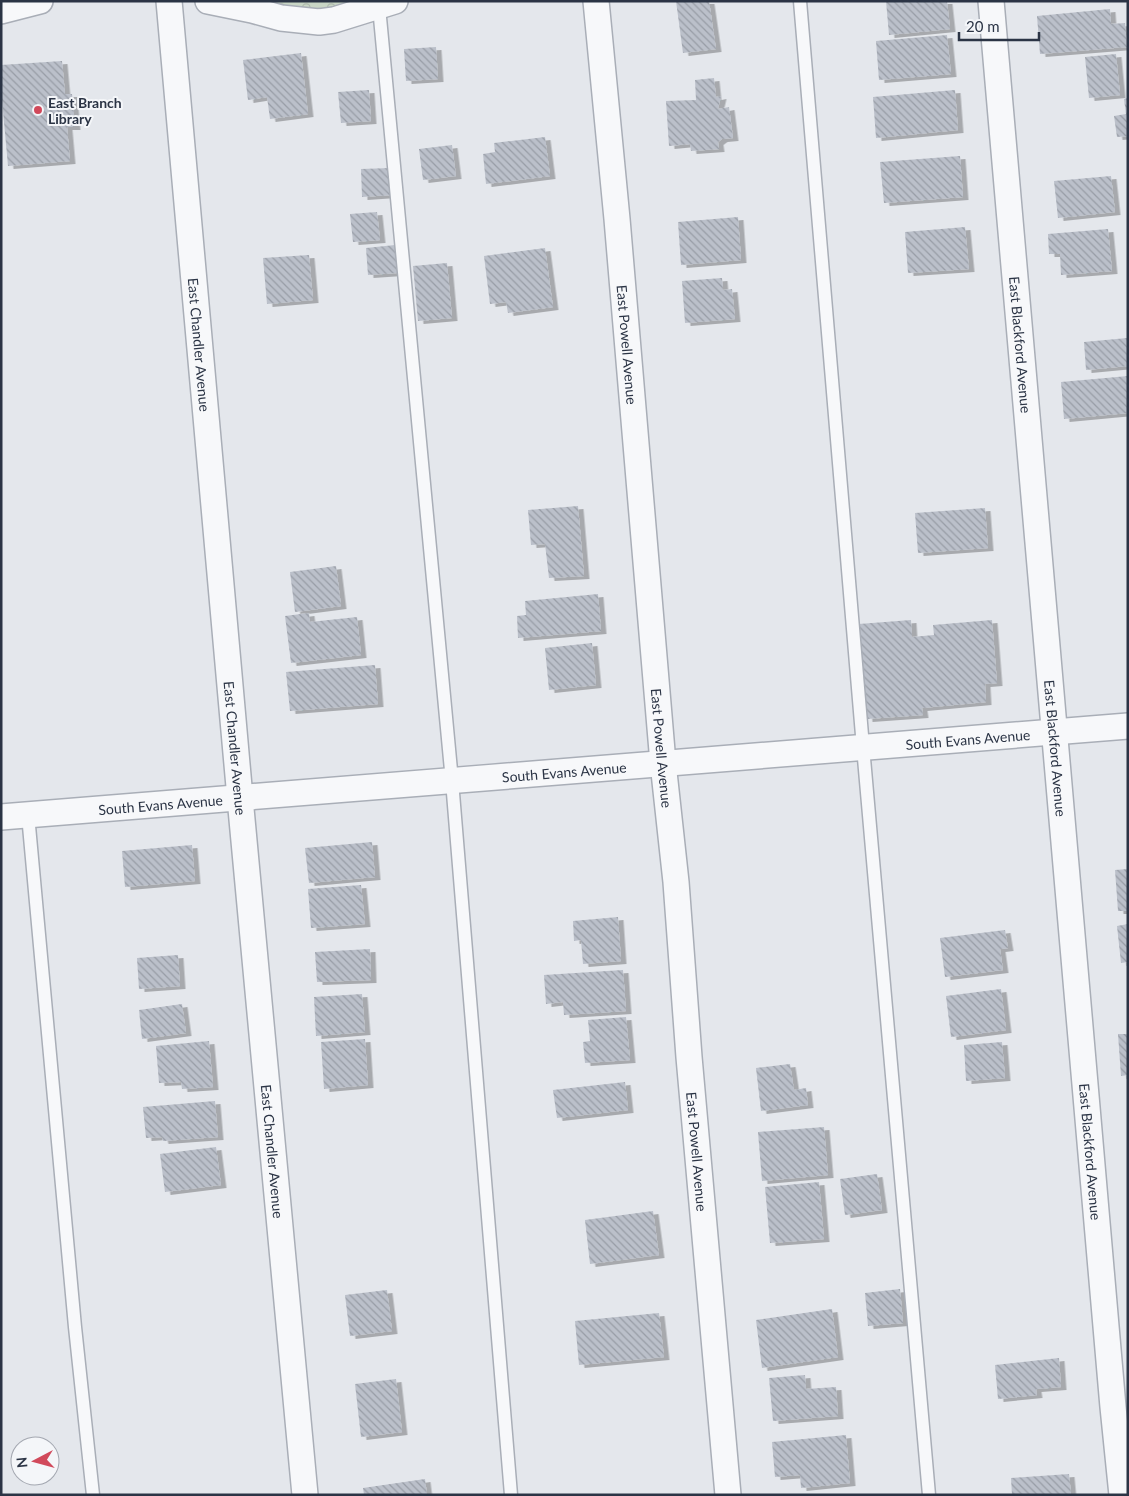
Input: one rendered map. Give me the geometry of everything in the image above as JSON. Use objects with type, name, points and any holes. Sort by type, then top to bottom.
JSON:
[{"type":"street","points":[[1,11],[40,1]]},
{"type":"street","name":"East Chandler Avenue","points":[[169,1],[240,798],[305,1495]]},
{"type":"street","points":[[208,1],[280,18],[319,22],[334,20],[387,4]]},
{"type":"street","name":"East Powell Avenue","points":[[596,1],[617,219],[663,764],[676,882],[689,1057],[728,1495]]},
{"type":"street","name":"East Blackford Avenue","points":[[991,1],[1122,1495]]},
{"type":"street","name":"South Evans Avenue","points":[[1,817],[1128,726]]},
{"type":"lane","points":[[800,1],[929,1495]]},
{"type":"lane","points":[[387,4],[511,1495]]},
{"type":"lane","points":[[28,815],[75,1327],[93,1495]]},
{"type":"green space","points":[[237,1],[357,1],[311,14]]},
{"type":"building","points":[[676,1],[709,1],[716,49],[683,53]]},
{"type":"building","points":[[886,1],[947,1],[950,29],[889,35]]},
{"type":"building","points":[[1110,9],[1111,24],[1125,23],[1127,47],[1040,54],[1037,16]]},
{"type":"building","points":[[947,35],[951,74],[879,80],[876,41]]},
{"type":"building","points":[[436,47],[438,79],[406,81],[404,49]]},
{"type":"building","points":[[301,53],[308,114],[270,119],[267,97],[248,100],[243,60]]},
{"type":"building","points":[[1116,54],[1120,95],[1089,98],[1085,57]]},
{"type":"building","name":"East Branch Library","points":[[62,61],[65,94],[72,94],[75,127],[67,127],[70,161],[8,166],[1,89],[1,65]]},
{"type":"building","points":[[714,78],[716,97],[721,96],[718,109],[729,107],[733,138],[722,139],[718,142],[719,149],[691,151],[690,144],[669,146],[666,101],[696,100],[695,80]]},
{"type":"building","points":[[369,90],[371,121],[341,123],[338,92]]},
{"type":"building","points":[[955,90],[958,130],[876,138],[873,97]]},
{"type":"building","points":[[1128,98],[1128,136],[1117,137],[1114,116],[1126,114],[1124,99]]},
{"type":"building","points":[[545,137],[550,176],[486,184],[483,154],[495,152],[494,143]]},
{"type":"building","points":[[452,145],[456,176],[423,180],[419,149]]},
{"type":"building","points":[[960,156],[963,197],[884,203],[880,162]]},
{"type":"building","points":[[390,168],[391,195],[362,197],[361,169]]},
{"type":"building","points":[[1111,176],[1115,212],[1058,218],[1054,181]]},
{"type":"building","points":[[377,212],[380,240],[353,242],[350,214]]},
{"type":"building","points":[[738,217],[741,260],[681,265],[678,222]]},
{"type":"building","points":[[965,227],[969,269],[908,273],[905,232]]},
{"type":"building","points":[[1108,229],[1112,271],[1061,275],[1060,254],[1049,254],[1048,234]]},
{"type":"building","points":[[395,245],[397,273],[368,275],[366,248]]},
{"type":"building","points":[[545,248],[553,307],[508,313],[506,302],[490,304],[484,256]]},
{"type":"building","points":[[309,255],[313,300],[267,304],[263,258]]},
{"type":"building","points":[[447,263],[452,318],[418,321],[413,266]]},
{"type":"building","points":[[722,278],[723,290],[732,289],[735,319],[685,323],[682,281]]},
{"type":"building","points":[[1127,338],[1128,366],[1086,370],[1084,342]]},
{"type":"building","points":[[1128,376],[1128,413],[1064,419],[1061,382]]},
{"type":"building","points":[[578,506],[584,576],[549,578],[545,544],[531,545],[528,510]]},
{"type":"building","points":[[985,508],[988,548],[918,553],[915,513]]},
{"type":"building","points":[[336,566],[341,606],[295,612],[290,572]]},
{"type":"building","points":[[598,594],[601,631],[518,638],[517,616],[526,615],[525,601]]},
{"type":"building","points":[[309,613],[310,622],[357,617],[361,655],[291,663],[285,616]]},
{"type":"building","points":[[911,620],[912,637],[934,635],[933,625],[992,620],[997,683],[985,684],[986,702],[922,708],[923,715],[867,719],[859,624]]},
{"type":"building","points":[[592,643],[596,685],[549,690],[545,648]]},
{"type":"building","points":[[375,665],[378,704],[290,711],[286,672]]},
{"type":"building","points":[[372,842],[375,877],[309,883],[305,848]]},
{"type":"building","points":[[192,845],[195,881],[125,887],[122,851]]},
{"type":"building","points":[[1128,869],[1128,911],[1118,911],[1115,870]]},
{"type":"building","points":[[361,885],[365,924],[311,928],[308,889]]},
{"type":"building","points":[[618,917],[621,961],[583,964],[581,940],[574,941],[573,921]]},
{"type":"building","points":[[1128,924],[1128,962],[1121,963],[1117,926]]},
{"type":"building","points":[[1005,930],[1008,948],[1000,949],[1003,970],[945,977],[940,938]]},
{"type":"building","points":[[370,949],[371,980],[317,982],[315,952]]},
{"type":"building","points":[[178,955],[180,986],[139,989],[137,958]]},
{"type":"building","points":[[623,970],[626,1011],[564,1015],[563,1002],[546,1004],[544,975]]},
{"type":"building","points":[[1001,989],[1006,1030],[951,1037],[946,996]]},
{"type":"building","points":[[362,994],[365,1032],[316,1036],[314,997]]},
{"type":"building","points":[[182,1004],[186,1033],[142,1039],[139,1010]]},
{"type":"building","points":[[626,1017],[630,1060],[585,1063],[583,1042],[590,1041],[588,1020]]},
{"type":"building","points":[[1118,1034],[1128,1034],[1128,1075],[1121,1076]]},
{"type":"building","points":[[365,1039],[368,1085],[324,1089],[321,1042]]},
{"type":"building","points":[[209,1041],[213,1087],[182,1089],[181,1082],[159,1083],[156,1046]]},
{"type":"building","points":[[1002,1042],[1005,1078],[966,1081],[964,1045]]},
{"type":"building","points":[[790,1064],[794,1090],[806,1088],[808,1105],[761,1111],[756,1068]]},
{"type":"building","points":[[625,1082],[628,1110],[557,1118],[553,1090]]},
{"type":"building","points":[[215,1101],[218,1137],[163,1141],[162,1137],[146,1138],[143,1107]]},
{"type":"building","points":[[824,1127],[828,1175],[762,1181],[758,1132]]},
{"type":"building","points":[[216,1147],[221,1185],[165,1192],[160,1154]]},
{"type":"building","points":[[877,1174],[882,1210],[845,1215],[840,1179]]},
{"type":"building","points":[[819,1182],[824,1239],[770,1243],[765,1187]]},
{"type":"building","points":[[653,1211],[659,1255],[590,1264],[585,1220]]},
{"type":"building","points":[[900,1289],[903,1323],[868,1326],[865,1293]]},
{"type":"building","points":[[387,1290],[392,1331],[350,1336],[345,1295]]},
{"type":"building","points":[[832,1309],[838,1357],[762,1368],[756,1320]]},
{"type":"building","points":[[659,1313],[664,1357],[579,1365],[575,1321]]},
{"type":"building","points":[[1059,1358],[1061,1387],[1036,1389],[1037,1395],[998,1399],[995,1365]]},
{"type":"building","points":[[805,1375],[806,1389],[836,1387],[838,1416],[773,1421],[769,1378]]},
{"type":"building","points":[[396,1379],[402,1432],[361,1437],[355,1384]]},
{"type":"building","points":[[846,1435],[850,1483],[801,1488],[800,1475],[775,1477],[772,1442]]},
{"type":"building","points":[[1069,1474],[1071,1495],[1012,1495],[1011,1478]]},
{"type":"building","points":[[425,1479],[427,1495],[364,1495],[363,1488]]},
{"type":"place","name":"East Branch Library","points":[[38,110]]}]
